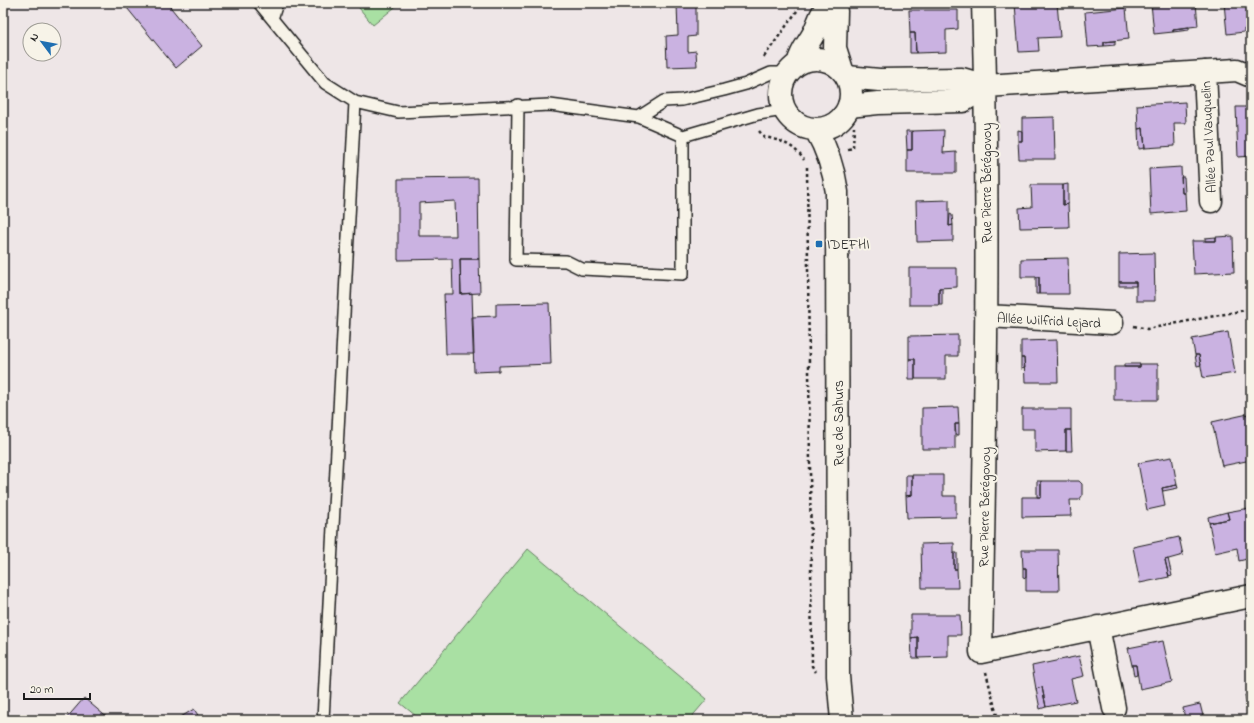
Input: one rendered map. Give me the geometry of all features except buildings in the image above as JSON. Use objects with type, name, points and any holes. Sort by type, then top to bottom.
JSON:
[{"type":"street","points":[[852,114],[852,92],[835,48],[836,12],[831,3],[822,11],[813,34],[802,50],[781,90],[781,99],[784,110],[794,122],[801,126],[816,130],[835,124],[842,118],[852,114],[878,103],[963,101],[986,86]]},
{"type":"street","name":"Rue Pierre Bérégovoy","points":[[982,652],[987,316],[986,86],[983,3]]},
{"type":"street","points":[[793,69],[809,59],[818,59],[835,64],[844,73],[879,80],[962,79],[986,86],[1237,70],[1251,76]]},
{"type":"street","name":"Allée Paul Vauquelin","points":[[1205,72],[1211,201]]},
{"type":"street","name":"Rue de Sahurs","points":[[816,130],[822,139],[834,176],[837,192],[838,676],[842,720]]},
{"type":"street","name":"Allée Wilfrid Lejard","points":[[987,316],[1112,323]]},
{"type":"street","points":[[982,652],[1251,596]]},
{"type":"street","points":[[1098,627],[1114,708]]},
{"type":"lane","points":[[259,3],[325,83],[355,102],[398,112],[518,105],[550,105],[639,117],[683,136],[758,114],[784,110]]},
{"type":"lane","points":[[272,19],[277,3]]},
{"type":"lane","points":[[639,117],[664,101],[682,100],[731,88],[771,73],[793,69]]},
{"type":"lane","points":[[323,720],[355,102]]},
{"type":"lane","points":[[518,105],[516,260],[566,261],[582,269],[683,274],[683,136]]},
{"type":"path","points":[[762,59],[799,9]]},
{"type":"path","points":[[841,150],[853,148],[852,114]]},
{"type":"path","points":[[759,126],[760,132],[764,138],[782,141],[791,146],[800,154],[807,167],[812,666],[814,672],[820,675],[838,676]]},
{"type":"path","points":[[1112,323],[1147,329],[1251,309]]},
{"type":"path","points":[[982,652],[998,720]]},
{"type":"green space","points":[[355,3],[400,3],[373,25]]},
{"type":"green space","points":[[528,549],[707,699],[689,720],[421,720],[400,703]]},
{"type":"place","name":"IDEFHI","points":[[819,244]]}]
